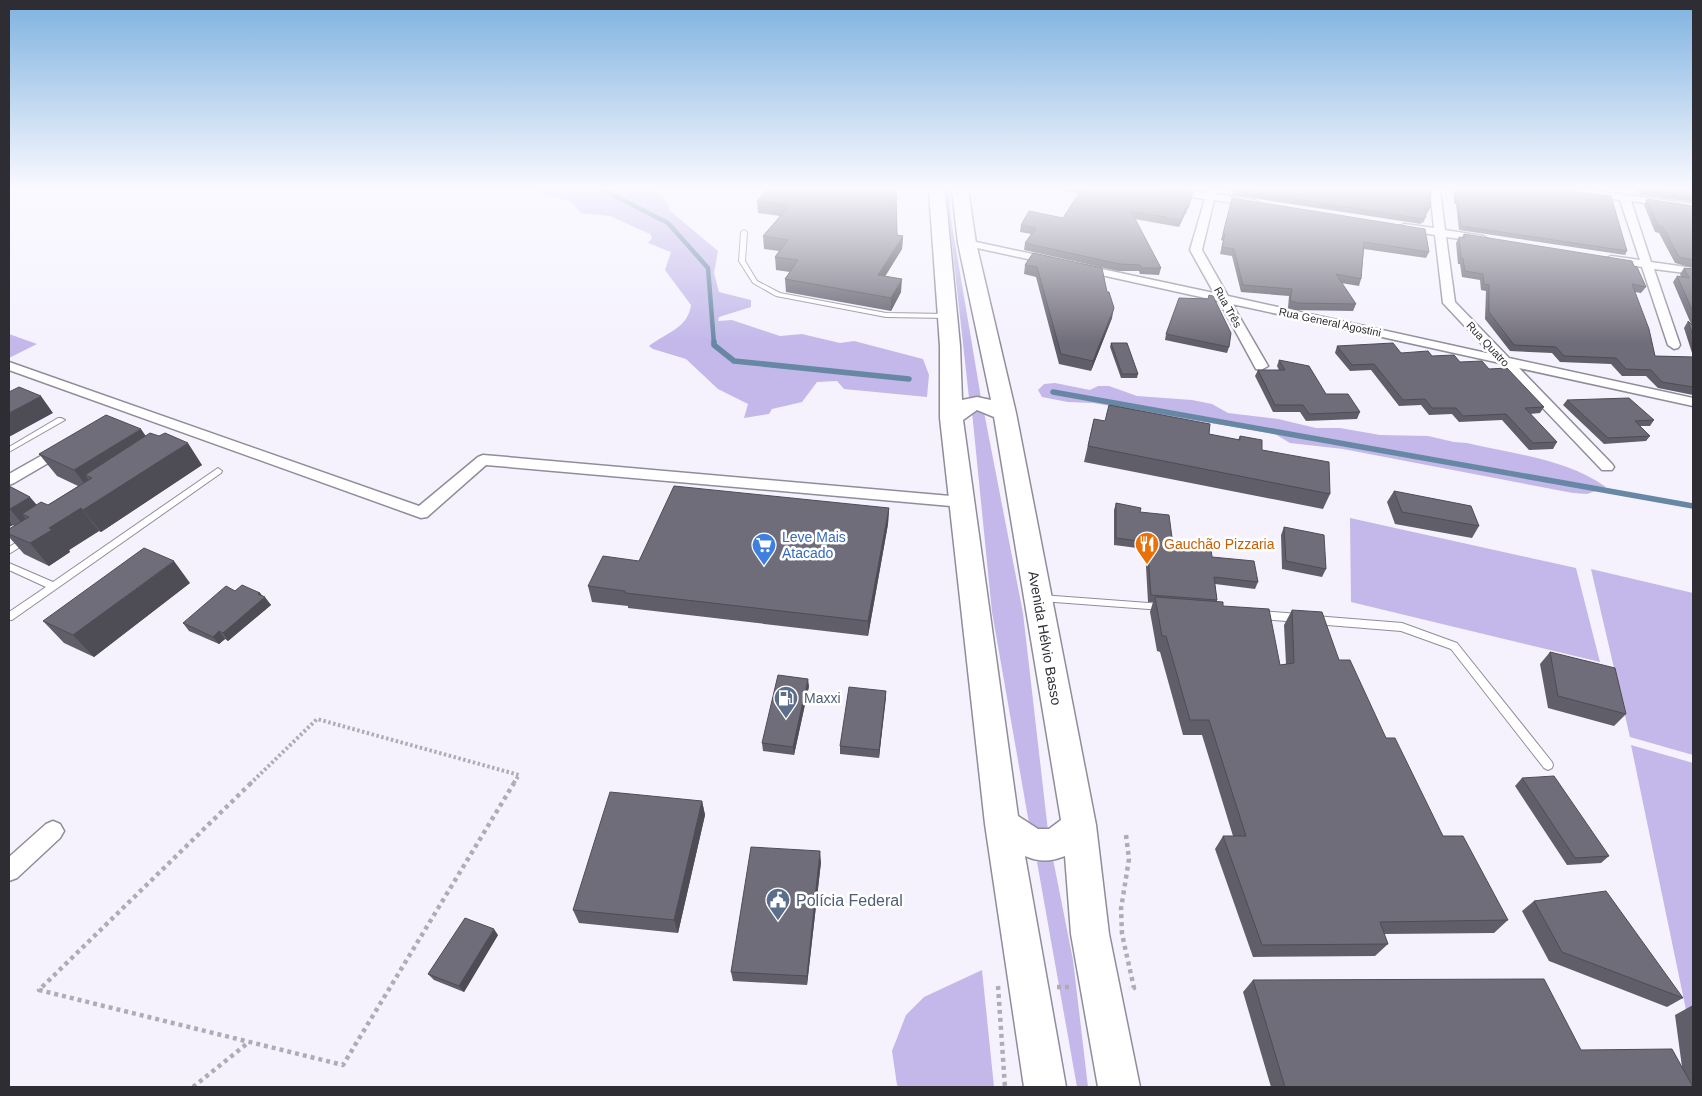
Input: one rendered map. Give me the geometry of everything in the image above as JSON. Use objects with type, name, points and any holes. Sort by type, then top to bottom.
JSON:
[{"type":"main road","points":[[941,241],[948,316],[951,418],[1002,824],[1044,1087]]},
{"type":"main road","name":"Avenida Hélvio Basso","points":[[967,242],[1005,413],[1078,825],[1090,934],[1118,1087]]},
{"type":"main road","points":[[951,418],[968,404],[976,402],[1005,413]]},
{"type":"main road","points":[[1002,824],[1029,844],[1041,847],[1067,838],[1078,825]]},
{"type":"street","name":"Rua Três","points":[[1198,241],[1196,250],[1261,366]]},
{"type":"street","name":"Rua Quatro","points":[[1442,241],[1449,303],[1607,467]]},
{"type":"street","points":[[1494,241],[1499,242]]},
{"type":"street","points":[[1639,241],[1674,345]]},
{"type":"street","name":"Rua General Agostini","points":[[967,242],[1693,402]]},
{"type":"street","points":[[1602,257],[1693,271]]},
{"type":"street","points":[[9,366],[421,513],[483,460],[962,502]]},
{"type":"street","points":[[116,418],[132,409]]},
{"type":"street","points":[[9,480],[75,442]]},
{"type":"street","points":[[9,871],[53,832]]},
{"type":"lane","points":[[743,241],[742,261],[755,282],[778,296],[886,315],[948,316]]},
{"type":"lane","points":[[9,450],[60,420]]},
{"type":"lane","points":[[9,617],[218,471]]},
{"type":"lane","points":[[9,551],[34,535]]},
{"type":"lane","points":[[9,566],[53,586]]},
{"type":"lane","points":[[1038,598],[1175,608]]},
{"type":"lane","points":[[1254,615],[1402,626],[1454,646],[1548,765]]},
{"type":"path","points":[[317,719],[519,775],[343,1065],[249,1042],[39,990],[317,719]]},
{"type":"path","points":[[193,1087],[249,1042]]},
{"type":"shaded area","points":[[649,241],[706,241],[718,251],[714,273],[719,292],[751,300],[751,307],[719,317],[718,321],[732,320],[780,336],[802,334],[840,343],[854,341],[923,359],[929,375],[927,397],[844,389],[837,381],[817,382],[802,402],[772,409],[769,414],[744,418],[748,404],[718,389],[686,359],[653,349],[649,346],[676,329],[686,319],[691,305],[665,270],[671,252],[648,243]]},
{"type":"shaded area","points":[[952,241],[955,241],[981,398],[969,398]]},
{"type":"shaded area","points":[[9,334],[37,344],[9,358]]},
{"type":"shaded area","points":[[1055,383],[1090,390],[1098,386],[1109,386],[1137,396],[1192,400],[1212,404],[1228,413],[1278,419],[1316,428],[1340,428],[1380,435],[1428,436],[1467,443],[1521,454],[1557,464],[1574,470],[1606,487],[1587,494],[1573,493],[1343,449],[1290,443],[1275,434],[1093,403],[1068,402],[1042,397],[1038,390],[1044,384]]},
{"type":"shaded area","points":[[974,409],[984,412],[1023,613],[1048,831],[1030,829],[992,612],[972,412]]},
{"type":"shaded area","points":[[1350,518],[1576,568],[1600,662],[1351,602]]},
{"type":"shaded area","points":[[1591,569],[1693,593],[1693,755],[1630,737]]},
{"type":"shaded area","points":[[1631,745],[1693,763],[1693,1013],[1686,1010]]},
{"type":"shaded area","points":[[1053,859],[1073,960],[1088,1087],[1077,1087],[1037,862]]},
{"type":"shaded area","points":[[982,970],[994,1087],[899,1087],[897,1085],[892,1051],[906,1015],[924,997]]},
{"type":"building","points":[[787,241],[900,241],[878,275],[902,279],[891,298],[785,279],[798,260],[775,257]]},
{"type":"building","points":[[1026,241],[1147,241],[1161,268],[1141,268],[1140,265],[1119,264],[1025,243]]},
{"type":"building","points":[[1223,241],[1427,241],[1429,252],[1364,242],[1361,279],[1336,274],[1356,304],[1298,303],[1290,301],[1292,289],[1243,285],[1234,249],[1222,247]]},
{"type":"building","points":[[1459,241],[1508,241],[1632,261],[1634,266],[1637,267],[1646,287],[1632,284],[1649,329],[1655,356],[1693,357],[1693,387],[1662,382],[1651,370],[1626,369],[1616,358],[1564,356],[1556,347],[1514,345],[1489,312],[1489,285],[1484,284],[1483,274],[1465,271],[1463,258],[1461,258]]},
{"type":"building","points":[[1562,241],[1624,241],[1627,251]]},
{"type":"building","points":[[1671,241],[1693,241],[1693,260],[1679,257]]},
{"type":"building","points":[[1033,253],[1102,268],[1107,292],[1109,292],[1114,308],[1093,361],[1061,354],[1037,267],[1025,265]]},
{"type":"building","points":[[1684,268],[1693,269],[1693,312],[1677,276],[1689,278]]},
{"type":"building","points":[[1209,295],[1213,296],[1231,333],[1229,347],[1166,334],[1179,298],[1208,299]]},
{"type":"building","points":[[1688,321],[1693,326],[1693,336]]},
{"type":"building","points":[[1111,343],[1127,343],[1138,374],[1122,374]]},
{"type":"building","points":[[1393,343],[1401,353],[1428,351],[1432,356],[1454,355],[1460,362],[1482,361],[1489,369],[1507,368],[1544,407],[1525,408],[1557,442],[1533,443],[1506,414],[1463,416],[1456,408],[1432,408],[1425,399],[1403,400],[1374,364],[1352,365],[1337,346]]},
{"type":"building","points":[[1279,360],[1309,366],[1326,394],[1348,394],[1360,412],[1309,414],[1303,405],[1275,405],[1258,370],[1285,370]]},
{"type":"building","points":[[19,387],[41,396],[9,413],[9,392]]},
{"type":"building","points":[[1629,398],[1654,420],[1635,421],[1650,436],[1608,438],[1567,400]]},
{"type":"building","points":[[1109,405],[1210,424],[1209,434],[1240,440],[1240,436],[1262,440],[1262,450],[1329,462],[1330,494],[1088,446],[1094,419],[1105,421]]},
{"type":"building","points":[[106,415],[141,429],[74,470],[39,454]]},
{"type":"building","points":[[150,433],[159,436],[165,433],[188,443],[83,510],[81,508],[49,528],[52,530],[30,543],[9,534],[9,529],[29,517],[22,514],[41,502],[48,505],[92,478],[85,475]]},
{"type":"building","points":[[9,486],[30,497],[9,509]]},
{"type":"building","name":"Leve Mais Atacado","points":[[674,486],[889,508],[868,621],[625,593],[625,591],[588,586],[603,556],[639,561]]},
{"type":"building","points":[[1394,491],[1471,506],[1479,526],[1402,512]]},
{"type":"building","points":[[1116,503],[1141,508],[1140,512],[1169,515],[1173,545],[1211,549],[1212,557],[1254,561],[1258,582],[1214,577],[1217,600],[1151,595],[1147,542],[1116,538]]},
{"type":"building","points":[[1284,527],[1324,535],[1326,569],[1286,561]]},
{"type":"building","points":[[144,548],[174,561],[73,635],[43,621]]},
{"type":"building","points":[[242,585],[265,597],[223,633],[219,631],[213,637],[183,623],[226,586],[235,591]]},
{"type":"building","points":[[1155,597],[1223,602],[1223,606],[1269,609],[1280,665],[1294,663],[1292,610],[1322,612],[1339,660],[1350,660],[1386,738],[1395,738],[1443,836],[1463,836],[1508,920],[1380,922],[1388,944],[1262,945],[1223,836],[1246,836],[1209,720],[1190,720],[1166,636],[1162,636]]},
{"type":"building","points":[[1550,652],[1615,668],[1626,714],[1558,696]]},
{"type":"building","name":"Maxxi","points":[[778,675],[808,679],[793,747],[762,743]]},
{"type":"building","points":[[849,687],[886,691],[879,750],[840,746]]},
{"type":"building","points":[[1554,776],[1609,856],[1575,858],[1522,778]]},
{"type":"building","points":[[610,792],[702,801],[674,920],[573,910]]},
{"type":"building","name":"Polícia Federal","points":[[751,847],[820,851],[807,976],[731,972]]},
{"type":"building","points":[[1606,891],[1683,998],[1562,952],[1534,901]]},
{"type":"building","points":[[465,918],[494,929],[459,986],[428,974]]},
{"type":"building","points":[[1544,979],[1581,1050],[1672,1049],[1693,1087],[1285,1087],[1253,980]]},
{"type":"waterway","points":[[684,241],[708,268],[714,344]]},
{"type":"waterway","points":[[714,344],[734,361],[909,379]]},
{"type":"waterway","points":[[1053,392],[1693,506]]},
{"type":"place","name":"Gauchão Pizzaria","points":[[1147,565]]},
{"type":"place","name":"Leve Mais Atacado","points":[[764,566]]},
{"type":"place","name":"Maxxi","points":[[786,719]]},
{"type":"place","name":"Polícia Federal","points":[[778,921]]}]
